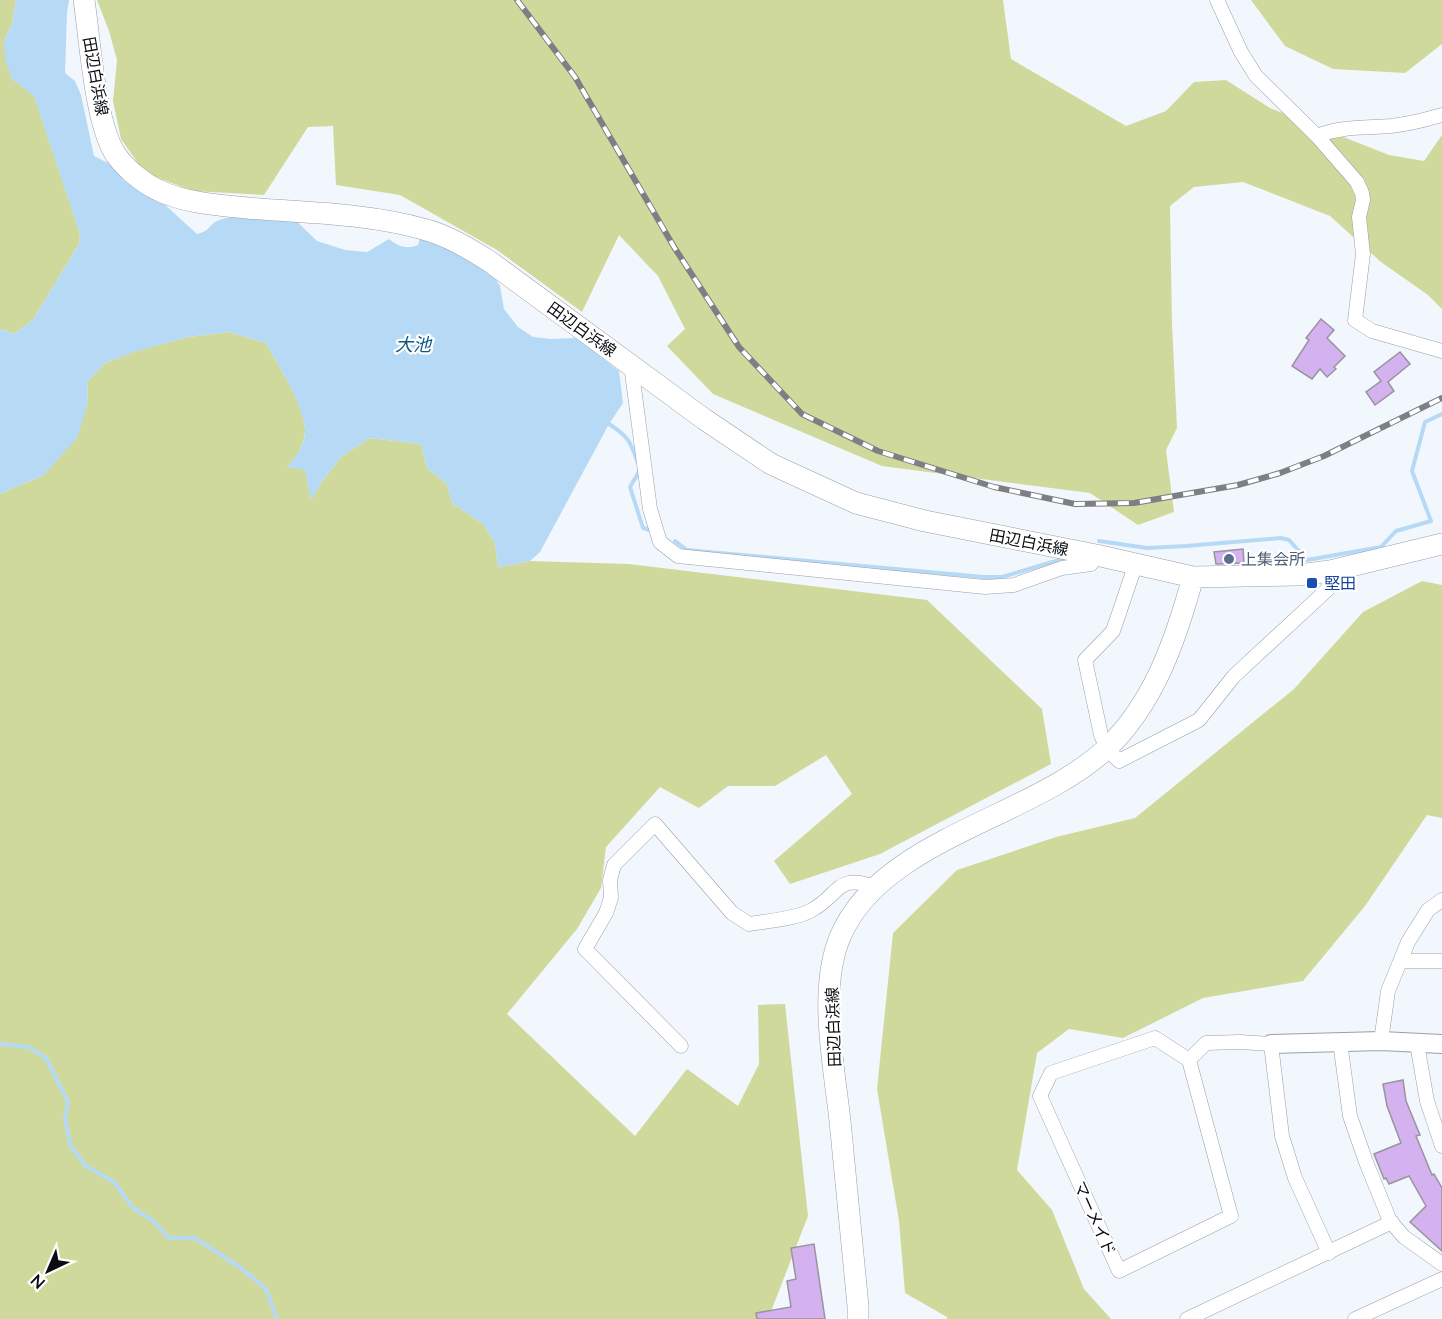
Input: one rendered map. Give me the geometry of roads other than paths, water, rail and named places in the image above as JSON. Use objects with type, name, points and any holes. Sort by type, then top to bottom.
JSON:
[{"type":"main road","name":"田辺白浜線","points":[[84,0],[96,93],[105,128],[116,154],[135,175],[158,190],[187,199],[220,205],[378,220],[424,229],[461,244],[489,261],[704,419],[771,464],[856,503],[925,521],[1136,563],[1193,577],[1288,576],[1330,572],[1442,544]]},
{"type":"main road","name":"田辺白浜線","points":[[858,1319],[830,1018],[833,965],[840,938],[856,908],[875,887],[914,858],[1076,773],[1107,748],[1137,712],[1164,666],[1193,577]]},
{"type":"street","points":[[1216,0],[1241,52],[1256,76],[1317,136],[1358,182],[1363,200],[1359,217],[1363,254],[1355,320],[1372,331],[1442,351]]},
{"type":"street","points":[[1317,136],[1337,129],[1419,123],[1442,115]]},
{"type":"street","points":[[632,365],[631,373],[650,509],[660,542],[678,556],[985,587],[1014,585],[1062,568],[1091,564],[1096,555]]},
{"type":"street","points":[[1136,563],[1113,631],[1085,660],[1101,735],[1107,748],[1119,761],[1199,720],[1234,676],[1328,590],[1330,572]]},
{"type":"street","points":[[681,1046],[585,949],[606,912],[611,898],[610,880],[614,865],[656,825],[732,913],[749,924],[808,912],[825,902],[846,883],[858,881],[875,887]]},
{"type":"street","points":[[1382,1041],[1388,992],[1408,942],[1428,910],[1442,900]]},
{"type":"street","points":[[1400,961],[1442,961]]},
{"type":"street","name":"マーメイド","points":[[1155,1038],[1189,1060],[1231,1216],[1119,1271],[1040,1096],[1051,1073],[1155,1038]]},
{"type":"street","points":[[1189,1060],[1206,1043],[1382,1041],[1442,1044]]},
{"type":"street","points":[[1340,1042],[1350,1116],[1366,1162],[1392,1222],[1404,1236],[1442,1264]]},
{"type":"street","points":[[1271,1044],[1282,1136],[1295,1178],[1329,1253]]},
{"type":"street","points":[[1417,1044],[1427,1101],[1439,1127],[1442,1146]]},
{"type":"street","points":[[1187,1319],[1392,1222]]},
{"type":"street","points":[[1355,1319],[1442,1279]]},
{"type":"water","name":"大池","points":[[16,0],[69,0],[65,73],[75,81],[81,95],[94,156],[108,163],[124,181],[164,204],[197,234],[223,219],[241,216],[290,215],[317,241],[345,250],[367,252],[389,239],[396,244],[410,247],[418,245],[421,234],[492,273],[500,286],[504,309],[518,327],[533,337],[577,338],[619,371],[623,403],[609,424],[540,552],[530,561],[498,567],[495,543],[483,524],[452,503],[447,484],[427,468],[421,444],[370,438],[342,456],[311,500],[305,470],[287,467],[299,450],[305,435],[304,420],[290,385],[266,343],[229,332],[188,337],[134,352],[105,363],[88,381],[87,406],[77,438],[44,475],[0,494],[0,329],[14,334],[33,320],[79,244],[80,234],[34,96],[12,79],[5,59],[4,41],[12,25]]},
{"type":"waterway","points":[[1099,541],[1147,548],[1281,538],[1289,540],[1307,560],[1381,547],[1396,531],[1431,521],[1412,471],[1425,422],[1442,414]]},
{"type":"waterway","points":[[609,424],[628,440],[638,463]]},
{"type":"waterway","points":[[640,470],[630,487],[643,528],[650,530]]},
{"type":"waterway","points":[[675,541],[687,550],[983,577],[1002,577],[1059,560],[1069,561]]},
{"type":"waterway","points":[[0,1044],[28,1047],[46,1058],[68,1102],[65,1119],[71,1147],[86,1166],[114,1182],[133,1208],[153,1221],[169,1238],[195,1238],[241,1268],[266,1289],[277,1319]]},
{"type":"railway","points":[[517,0],[575,77],[674,247],[739,347],[802,414],[878,451],[994,487],[1075,504],[1134,503],[1238,485],[1280,473],[1324,456],[1442,398]]},
{"type":"place","name":"上集会所","points":[[1229,559]]},
{"type":"place","name":"堅田","points":[[1312,583]]}]
